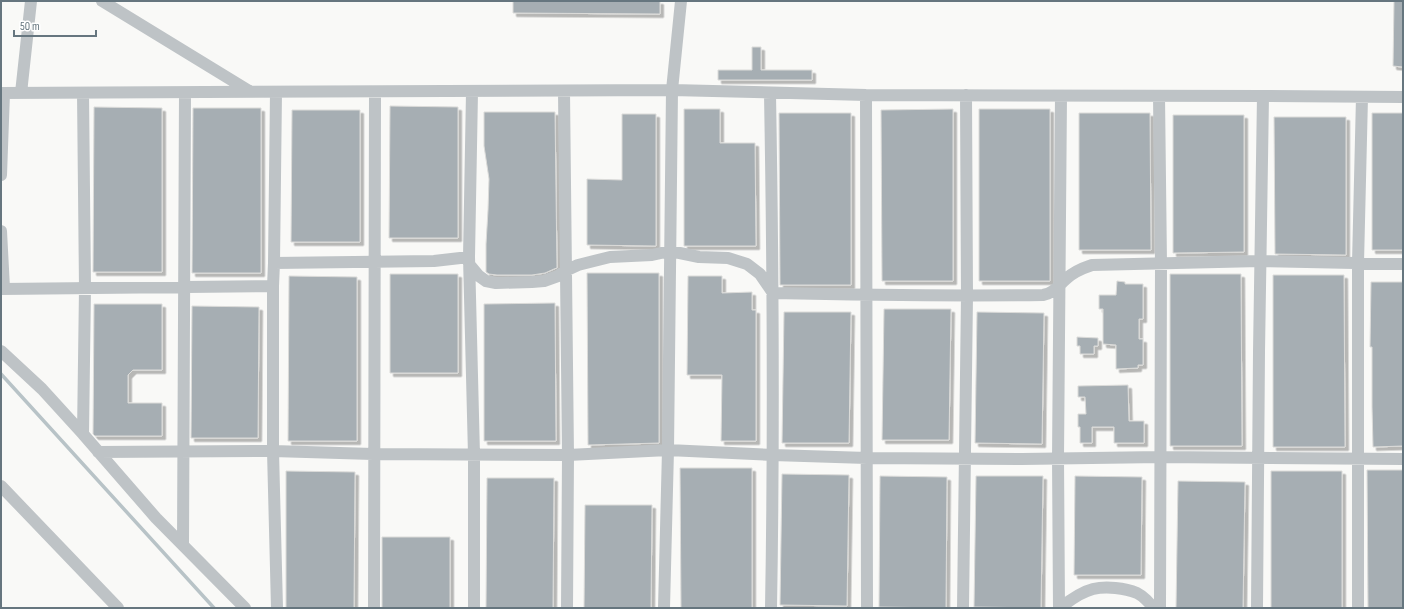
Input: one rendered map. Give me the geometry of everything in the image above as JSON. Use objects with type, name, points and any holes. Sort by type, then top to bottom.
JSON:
[{"type":"street","points":[[21,93],[31,1]]},
{"type":"street","points":[[102,1],[252,93]]},
{"type":"street","points":[[664,608],[668,450],[672,90],[681,1]]},
{"type":"street","points":[[1,175],[3,93],[564,92],[672,90],[770,94],[1403,98]]},
{"type":"street","points":[[276,92],[273,286],[273,451],[277,608]]},
{"type":"street","points":[[374,608],[373,454],[375,92]]},
{"type":"street","points":[[472,92],[469,260],[474,455],[474,608]]},
{"type":"street","points":[[564,92],[568,455],[567,608]]},
{"type":"street","points":[[83,93],[85,288],[83,434]]},
{"type":"street","points":[[183,545],[185,93]]},
{"type":"street","points":[[770,94],[773,293],[771,608]]},
{"type":"street","points":[[866,95],[867,608]]},
{"type":"street","points":[[963,608],[967,296],[966,95]]},
{"type":"street","points":[[1060,608],[1058,458],[1061,96]]},
{"type":"street","points":[[1159,96],[1161,264],[1160,608]]},
{"type":"street","points":[[1257,608],[1263,96]]},
{"type":"street","points":[[1358,608],[1358,263],[1362,97]]},
{"type":"street","points":[[1,231],[2,288],[273,286]]},
{"type":"street","points":[[469,260],[478,276],[486,281],[496,283],[544,281],[558,276],[578,265],[610,257],[652,255],[670,251],[699,257],[728,258],[747,264],[760,274],[773,293]]},
{"type":"street","points":[[274,264],[469,260]]},
{"type":"street","points":[[773,293],[967,296],[1043,295],[1050,294],[1066,279],[1079,270],[1092,264],[1260,262],[1403,264]]},
{"type":"street","points":[[1,351],[42,389],[156,518],[245,608]]},
{"type":"street","points":[[98,452],[273,451],[373,454],[568,455],[668,450],[867,458],[1161,457],[1403,459]]},
{"type":"street","points":[[1,486],[118,608]]},
{"type":"street","points":[[1060,608],[1080,594],[1094,589],[1104,588],[1127,590],[1138,594],[1153,608]]},
{"type":"building","points":[[513,1],[660,1],[660,14],[513,13]]},
{"type":"building","points":[[1394,1],[1403,1],[1403,67],[1393,66]]},
{"type":"building","points":[[752,47],[761,47],[761,70],[812,70],[812,80],[718,80],[718,70],[752,70]]},
{"type":"building","points":[[390,106],[458,107],[458,238],[389,238]]},
{"type":"building","points":[[94,107],[162,108],[162,272],[93,272]]},
{"type":"building","points":[[193,108],[261,108],[261,273],[192,273]]},
{"type":"building","points":[[684,109],[720,109],[720,143],[755,143],[756,246],[684,246]]},
{"type":"building","points":[[953,109],[953,281],[882,281],[881,110]]},
{"type":"building","points":[[979,109],[1050,109],[1050,281],[979,281]]},
{"type":"building","points":[[292,110],[360,110],[360,242],[291,242]]},
{"type":"building","points":[[484,112],[555,112],[557,268],[545,273],[532,275],[497,275],[486,272],[489,179],[484,146]]},
{"type":"building","points":[[779,113],[851,113],[851,285],[780,285]]},
{"type":"building","points":[[1079,113],[1150,113],[1151,250],[1079,250]]},
{"type":"building","points":[[1372,113],[1403,113],[1403,250],[1372,250]]},
{"type":"building","points":[[622,114],[656,114],[656,246],[587,245],[587,179],[622,180]]},
{"type":"building","points":[[1173,115],[1244,115],[1244,252],[1173,253]]},
{"type":"building","points":[[1274,117],[1346,117],[1346,255],[1275,254]]},
{"type":"building","points":[[587,273],[659,273],[659,443],[588,445]]},
{"type":"building","points":[[390,274],[458,274],[458,373],[390,373]]},
{"type":"building","points":[[1170,274],[1241,274],[1242,446],[1170,446]]},
{"type":"building","points":[[1273,275],[1344,275],[1345,447],[1273,447]]},
{"type":"building","points":[[289,276],[357,277],[357,441],[288,441]]},
{"type":"building","points":[[688,276],[722,276],[722,293],[752,292],[752,310],[756,310],[756,441],[721,441],[722,375],[687,375]]},
{"type":"building","points":[[1117,281],[1125,282],[1125,284],[1143,284],[1143,319],[1139,319],[1139,339],[1143,339],[1143,365],[1138,365],[1138,368],[1116,369],[1116,345],[1103,344],[1103,309],[1099,309],[1099,295],[1116,295]]},
{"type":"building","points":[[1371,282],[1403,282],[1403,446],[1373,447],[1372,347],[1370,347]]},
{"type":"building","points":[[555,303],[556,441],[484,441],[484,304]]},
{"type":"building","points":[[94,304],[162,304],[162,370],[133,370],[128,375],[128,403],[162,403],[162,436],[95,436],[93,434]]},
{"type":"building","points":[[192,306],[259,307],[258,438],[191,438]]},
{"type":"building","points":[[884,309],[951,309],[949,440],[882,440]]},
{"type":"building","points":[[784,312],[851,312],[849,443],[782,443]]},
{"type":"building","points":[[977,312],[1044,313],[1042,444],[975,443]]},
{"type":"building","points":[[1077,337],[1098,338],[1098,346],[1094,346],[1094,354],[1080,354],[1080,346],[1077,346]]},
{"type":"building","points":[[1128,385],[1129,421],[1144,421],[1144,443],[1114,443],[1114,427],[1092,427],[1092,443],[1080,443],[1078,414],[1086,414],[1085,397],[1078,397],[1078,386]]},
{"type":"building","points":[[680,468],[752,468],[752,608],[681,608]]},
{"type":"building","points":[[1367,470],[1403,470],[1403,608],[1368,608]]},
{"type":"building","points":[[286,471],[355,472],[354,608],[286,608]]},
{"type":"building","points":[[1271,471],[1342,471],[1342,608],[1271,608]]},
{"type":"building","points":[[782,474],[849,475],[847,606],[780,605]]},
{"type":"building","points":[[880,476],[947,477],[946,608],[879,607]]},
{"type":"building","points":[[976,476],[1043,476],[1041,608],[974,607]]},
{"type":"building","points":[[1075,476],[1142,477],[1141,575],[1074,575]]},
{"type":"building","points":[[487,478],[554,478],[553,608],[486,608]]},
{"type":"building","points":[[1178,481],[1245,482],[1243,608],[1176,608]]},
{"type":"building","points":[[585,505],[652,505],[651,608],[584,608]]},
{"type":"building","points":[[382,537],[450,537],[450,608],[382,608]]},
{"type":"waterway","points":[[1,374],[214,608]]}]
